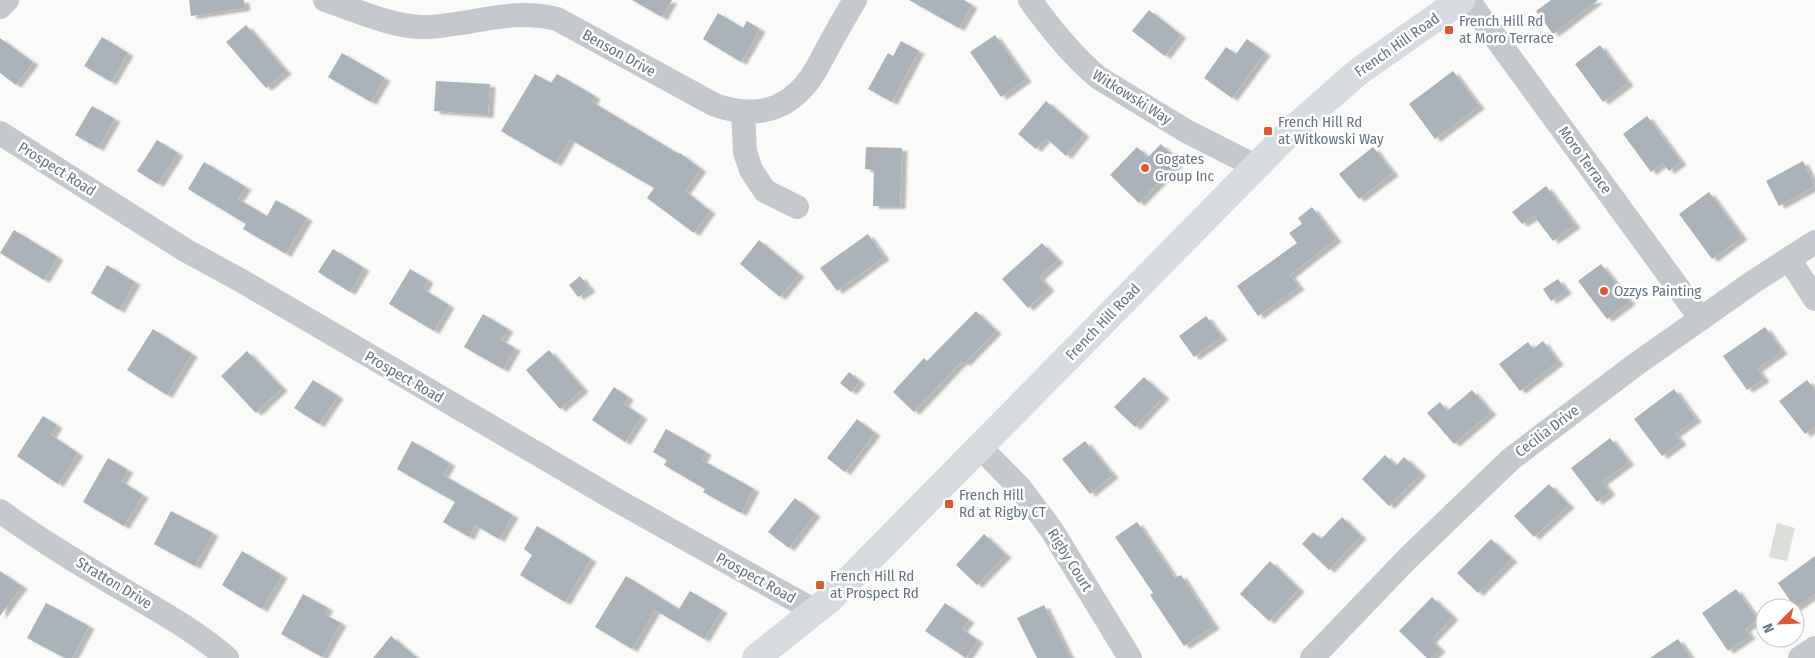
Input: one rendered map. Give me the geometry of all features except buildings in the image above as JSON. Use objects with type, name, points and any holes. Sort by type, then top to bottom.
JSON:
[{"type":"main road","name":"French Hill Road","points":[[756,658],[815,612],[884,547],[1255,166],[1321,103],[1358,72],[1461,0]]},
{"type":"street","points":[[0,7],[8,0]]},
{"type":"street","name":"Benson Drive","points":[[325,0],[407,26],[424,27],[522,14],[540,14],[557,19],[715,105],[731,111],[743,112],[765,110],[782,104],[796,95],[808,83],[854,0]]},
{"type":"street","name":"Witkowski Way","points":[[1030,0],[1059,38],[1099,78],[1186,130],[1255,166]]},
{"type":"street","name":"Moro Terrace","points":[[1468,0],[1701,319]]},
{"type":"street","points":[[743,112],[745,152],[751,170],[765,191],[797,207]]},
{"type":"street","name":"Prospect Road","points":[[0,133],[185,250],[240,280],[618,501],[815,612]]},
{"type":"street","name":"Cecilia Drive","points":[[1312,658],[1408,558],[1511,459],[1635,365],[1815,242]]},
{"type":"street","points":[[1789,259],[1815,299]]},
{"type":"street","name":"Rigby Court","points":[[980,447],[1020,488],[1051,529],[1130,658]]},
{"type":"street","name":"Stratton Drive","points":[[0,511],[55,548],[175,619],[211,644],[227,658]]},
{"type":"street","points":[[1800,658],[1815,648]]},
{"type":"shaded area","points":[[1777,523],[1795,528],[1787,561],[1769,557]]},
{"type":"place","name":"French Hill Rd at Moro Terrace","points":[[1449,30]]},
{"type":"place","name":"French Hill Rd at Witkowski Way","points":[[1268,131]]},
{"type":"place","name":"Gogates Group Inc","points":[[1145,168]]},
{"type":"place","name":"Ozzys Painting","points":[[1604,291]]},
{"type":"place","name":"French Hill Rd at Rigby CT","points":[[949,504]]},
{"type":"place","name":"French Hill Rd at Prospect Rd","points":[[820,585]]}]
